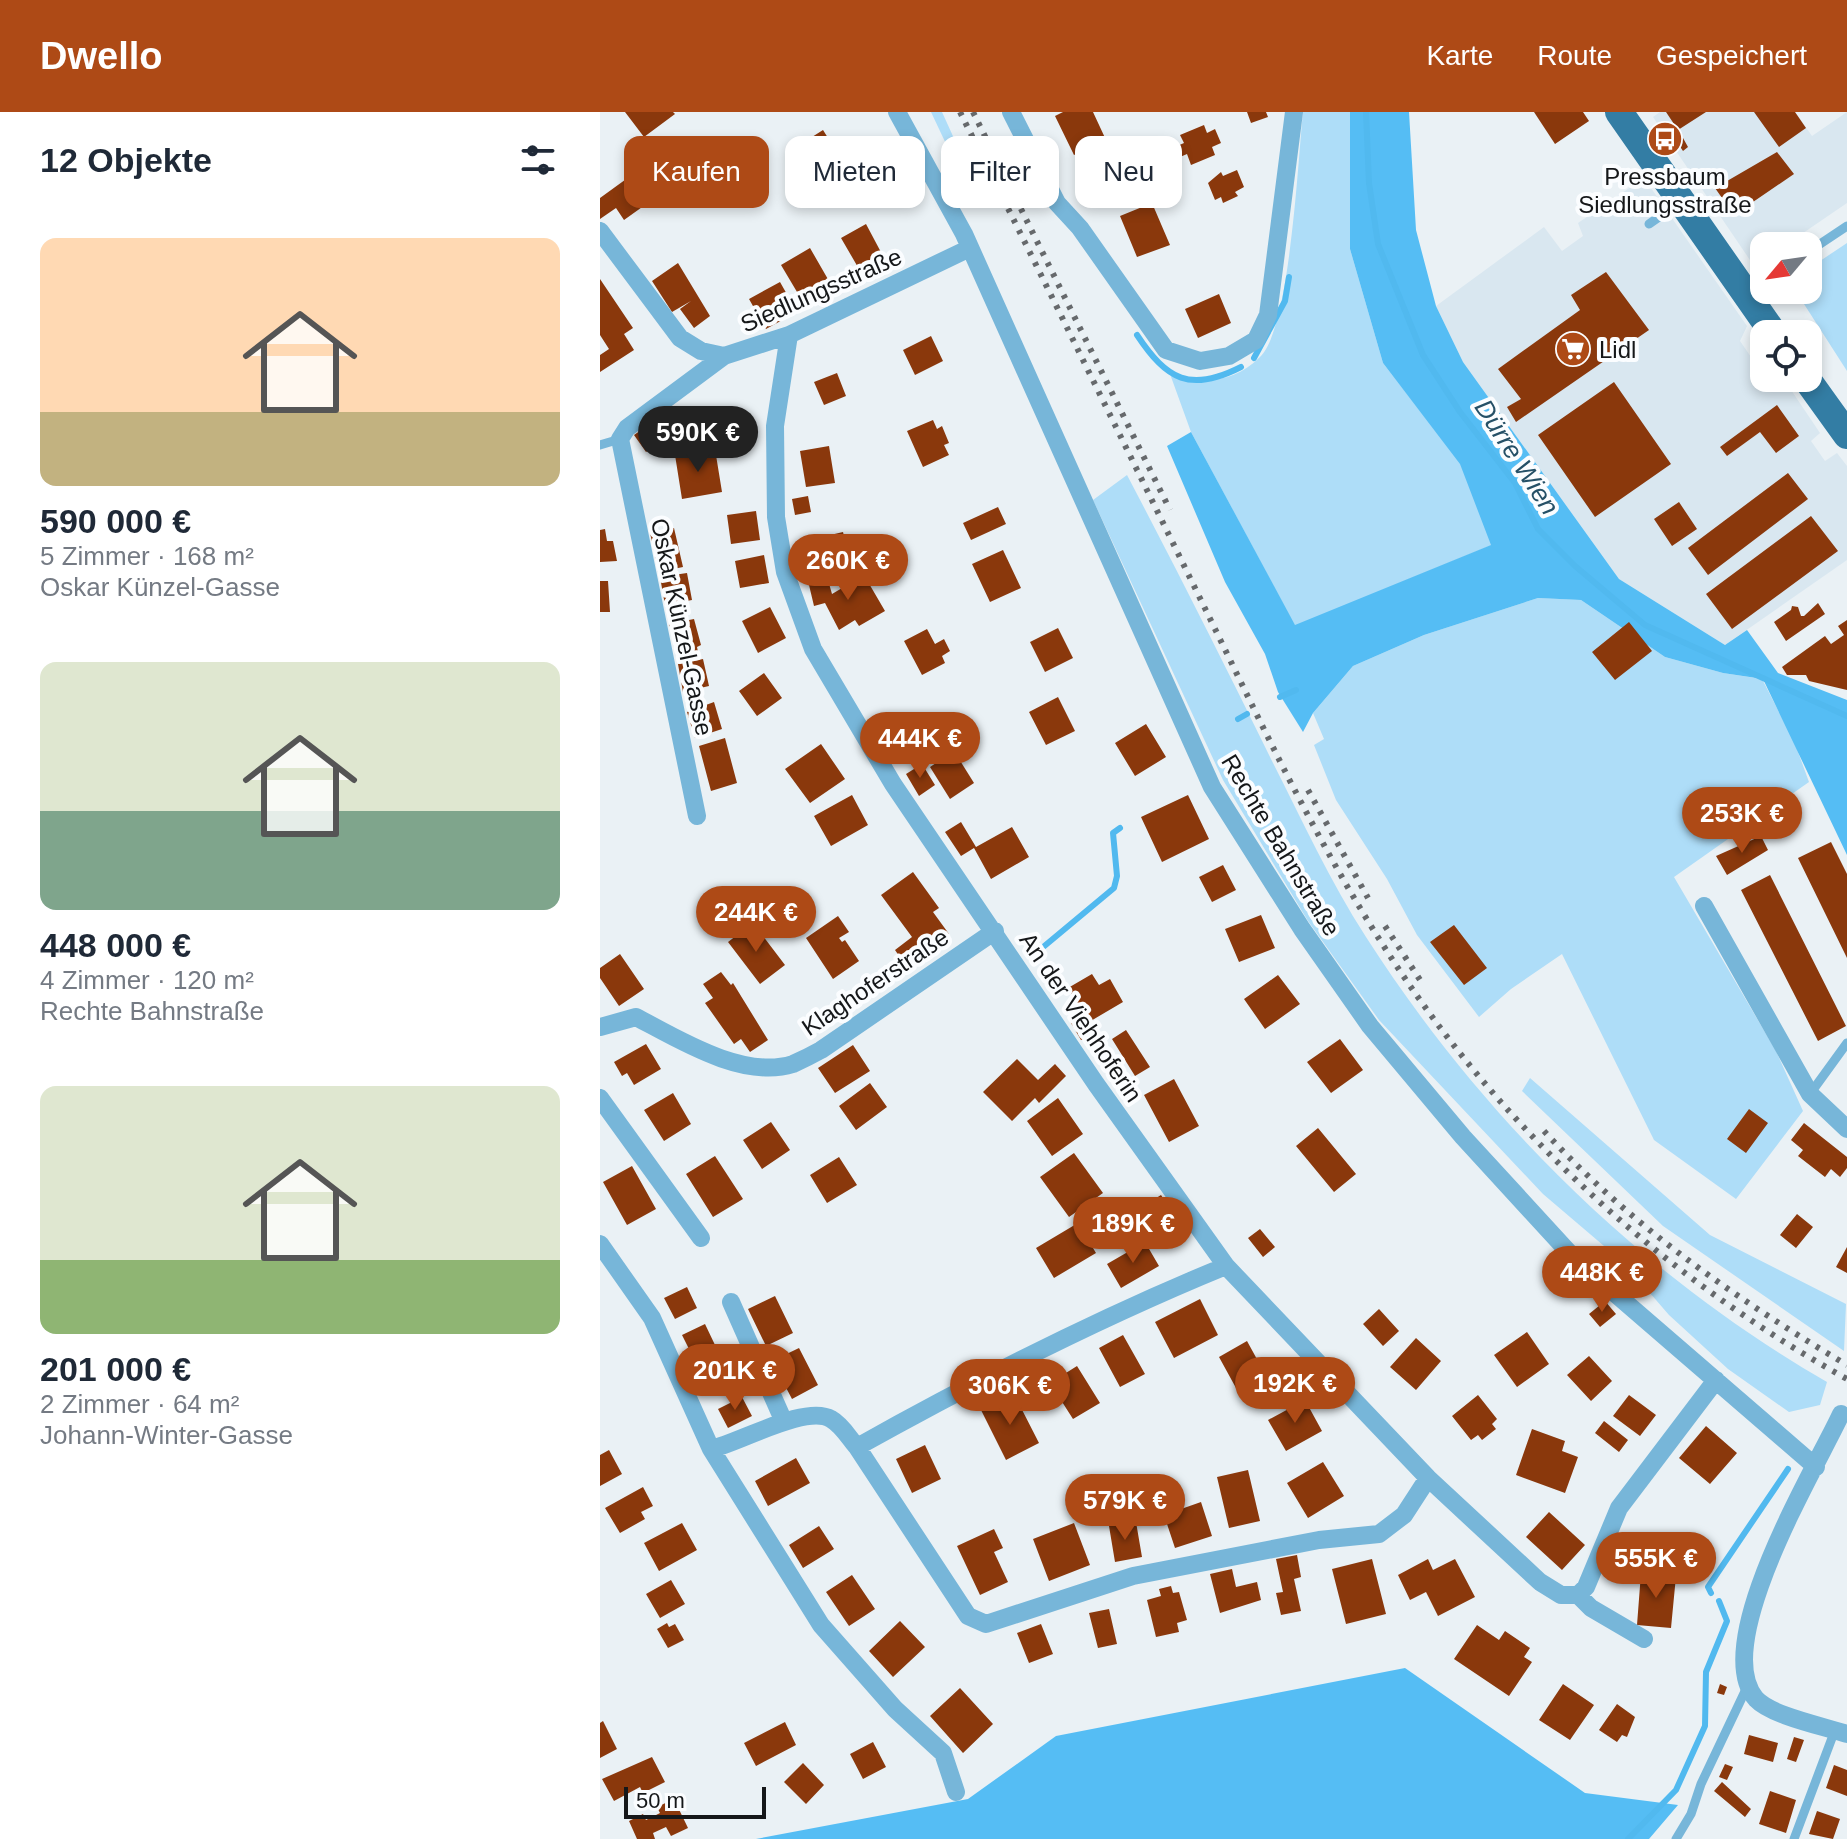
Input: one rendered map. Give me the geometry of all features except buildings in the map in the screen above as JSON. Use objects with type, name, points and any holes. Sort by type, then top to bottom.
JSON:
[{"type":"main road","points":[[1619,112],[1682,201],[1750,281]]},
{"type":"main road","points":[[1816,392],[1847,435]]},
{"type":"street","name":"Rechte Bahnstraße","points":[[897,112],[970,248],[1212,787],[1302,929],[1370,1026],[1463,1137],[1574,1258],[1816,1467]]},
{"type":"street","points":[[1011,112],[1050,207],[1080,228],[1166,350],[1200,361],[1229,356],[1256,340],[1268,315],[1294,112]]},
{"type":"street","name":"Siedlungsstraße","points":[[600,231],[680,338],[701,351],[724,356],[789,335],[970,248]]},
{"type":"street","name":"An der Viehhoferin","points":[[789,335],[775,426],[776,517],[785,572],[813,649],[893,784],[1096,1084],[1226,1266],[1428,1478],[1540,1582],[1561,1595],[1578,1595],[1591,1608],[1644,1639]]},
{"type":"street","points":[[620,439],[627,428],[724,356]]},
{"type":"street","name":"Oskar Künzel-Gasse","points":[[620,439],[697,816]]},
{"type":"street","points":[[1704,906],[1810,1094],[1847,1129]]},
{"type":"street","name":"Klaghoferstraße","points":[[600,1027],[614,1020],[636,1017],[711,1056],[750,1065],[790,1065],[821,1050],[995,931]]},
{"type":"street","points":[[600,1098],[701,1238]]},
{"type":"street","points":[[600,1244],[652,1318],[711,1449],[821,1625],[895,1709],[943,1753],[956,1792]]},
{"type":"street","points":[[857,1447],[971,1384],[1147,1299],[1226,1266]]},
{"type":"street","points":[[731,1302],[784,1422]]},
{"type":"street","points":[[1578,1595],[1586,1587],[1619,1508],[1716,1380]]},
{"type":"street","points":[[1841,1414],[1763,1573],[1745,1638],[1748,1685],[1767,1708],[1841,1732]]},
{"type":"street","points":[[711,1449],[784,1422],[819,1415],[830,1418],[857,1447],[968,1616],[986,1624],[1133,1576],[1319,1540],[1379,1534],[1404,1515],[1428,1478]]},
{"type":"lane","points":[[1649,224],[1682,201]]},
{"type":"lane","points":[[1822,243],[1847,226]]},
{"type":"lane","points":[[600,445],[620,439]]},
{"type":"lane","points":[[1810,1094],[1847,1043]]},
{"type":"lane","points":[[1676,1839],[1748,1685]]},
{"type":"lane","points":[[1794,1839],[1841,1732]]},
{"type":"shaded area","points":[[931,112],[942,112],[953,136],[942,136]]},
{"type":"shaded area","points":[[1303,112],[1350,112],[1350,249],[1383,363],[1461,464],[1492,545],[1295,626],[1191,432],[1170,374],[1206,380],[1229,377],[1260,357],[1270,340],[1279,314],[1291,242]]},
{"type":"shaded area","points":[[1350,112],[1409,112],[1416,230],[1436,306],[1463,362],[1619,579],[1725,645],[1747,630],[1778,673],[1847,700],[1847,855],[1763,679],[1723,673],[1665,657],[1581,600],[1538,598],[1424,635],[1353,666],[1313,713],[1303,732],[1278,692],[1265,654],[1225,582],[1167,446],[1191,432],[1295,625],[1491,545],[1460,464],[1383,363],[1350,249]]},
{"type":"shaded area","points":[[1660,112],[1795,112],[1812,136],[1847,112],[1847,203],[1805,232],[1750,232],[1750,260],[1653,117]]},
{"type":"shaded area","points":[[1644,178],[1747,326],[1740,341],[1750,356],[1750,392],[1792,392],[1820,433],[1811,441],[1825,461],[1837,453],[1847,466],[1847,560],[1725,645],[1619,579],[1463,362],[1436,306],[1544,227],[1562,251],[1583,236],[1578,223]]},
{"type":"shaded area","points":[[1847,243],[1847,371],[1822,332],[1822,320],[1814,320],[1804,304],[1822,304],[1822,260]]},
{"type":"shaded area","points":[[1127,475],[1328,872],[1366,937],[1411,1004],[1514,1129],[1570,1187],[1692,1292],[1758,1339],[1827,1382],[1820,1405],[1789,1412],[1728,1369],[1669,1315],[1624,1263],[1543,1194],[1379,1020],[1308,921],[1223,780],[1093,500]]},
{"type":"shaded area","points":[[1538,598],[1581,600],[1665,657],[1723,673],[1762,679],[1794,741],[1809,782],[1674,877],[1776,1051],[1803,1111],[1736,1199],[1654,1140],[1562,954],[1511,989],[1479,1017],[1417,935],[1387,879],[1336,800],[1314,745],[1324,739],[1313,713],[1353,666],[1424,635]]},
{"type":"shaded area","points":[[1530,1078],[1710,1235],[1846,1304],[1844,1351],[1663,1226],[1522,1091]]},
{"type":"shaded area","points":[[1405,1668],[1585,1793],[1678,1805],[1649,1839],[756,1839],[968,1799],[1056,1736]]},
{"type":"waterway","name":"Dürre Wien","points":[[1366,112],[1369,183],[1378,244],[1423,355],[1460,412],[1515,483],[1538,529],[1575,566],[1645,625],[1847,716]]},
{"type":"waterway","points":[[1254,358],[1285,301],[1289,277]]},
{"type":"waterway","points":[[1137,335],[1159,363],[1181,378],[1207,379],[1241,367]]},
{"type":"waterway","points":[[1280,697],[1296,690]]},
{"type":"waterway","points":[[1238,719],[1247,714]]},
{"type":"waterway","points":[[1042,948],[1114,888],[1117,876],[1113,833],[1120,828]]},
{"type":"waterway","points":[[1711,1593],[1708,1587],[1788,1469]]},
{"type":"waterway","points":[[1628,1839],[1676,1790],[1705,1726],[1706,1672],[1727,1621],[1719,1601]]},
{"type":"railway","points":[[960,112],[1290,780],[1340,874],[1396,965],[1489,1089],[1541,1146],[1597,1199],[1655,1250],[1717,1296],[1781,1340],[1847,1379]]},
{"type":"railway","points":[[973,112],[1170,510]]},
{"type":"railway","points":[[1308,790],[1368,898]]},
{"type":"railway","points":[[1385,926],[1424,986]]},
{"type":"railway","points":[[1544,1131],[1612,1198],[1686,1259],[1765,1314],[1847,1365]]},
{"type":"place","name":"Pressbaum Siedlungsstraße","points":[[1665,139]]},
{"type":"place","name":"Lidl","points":[[1573,349]]}]
